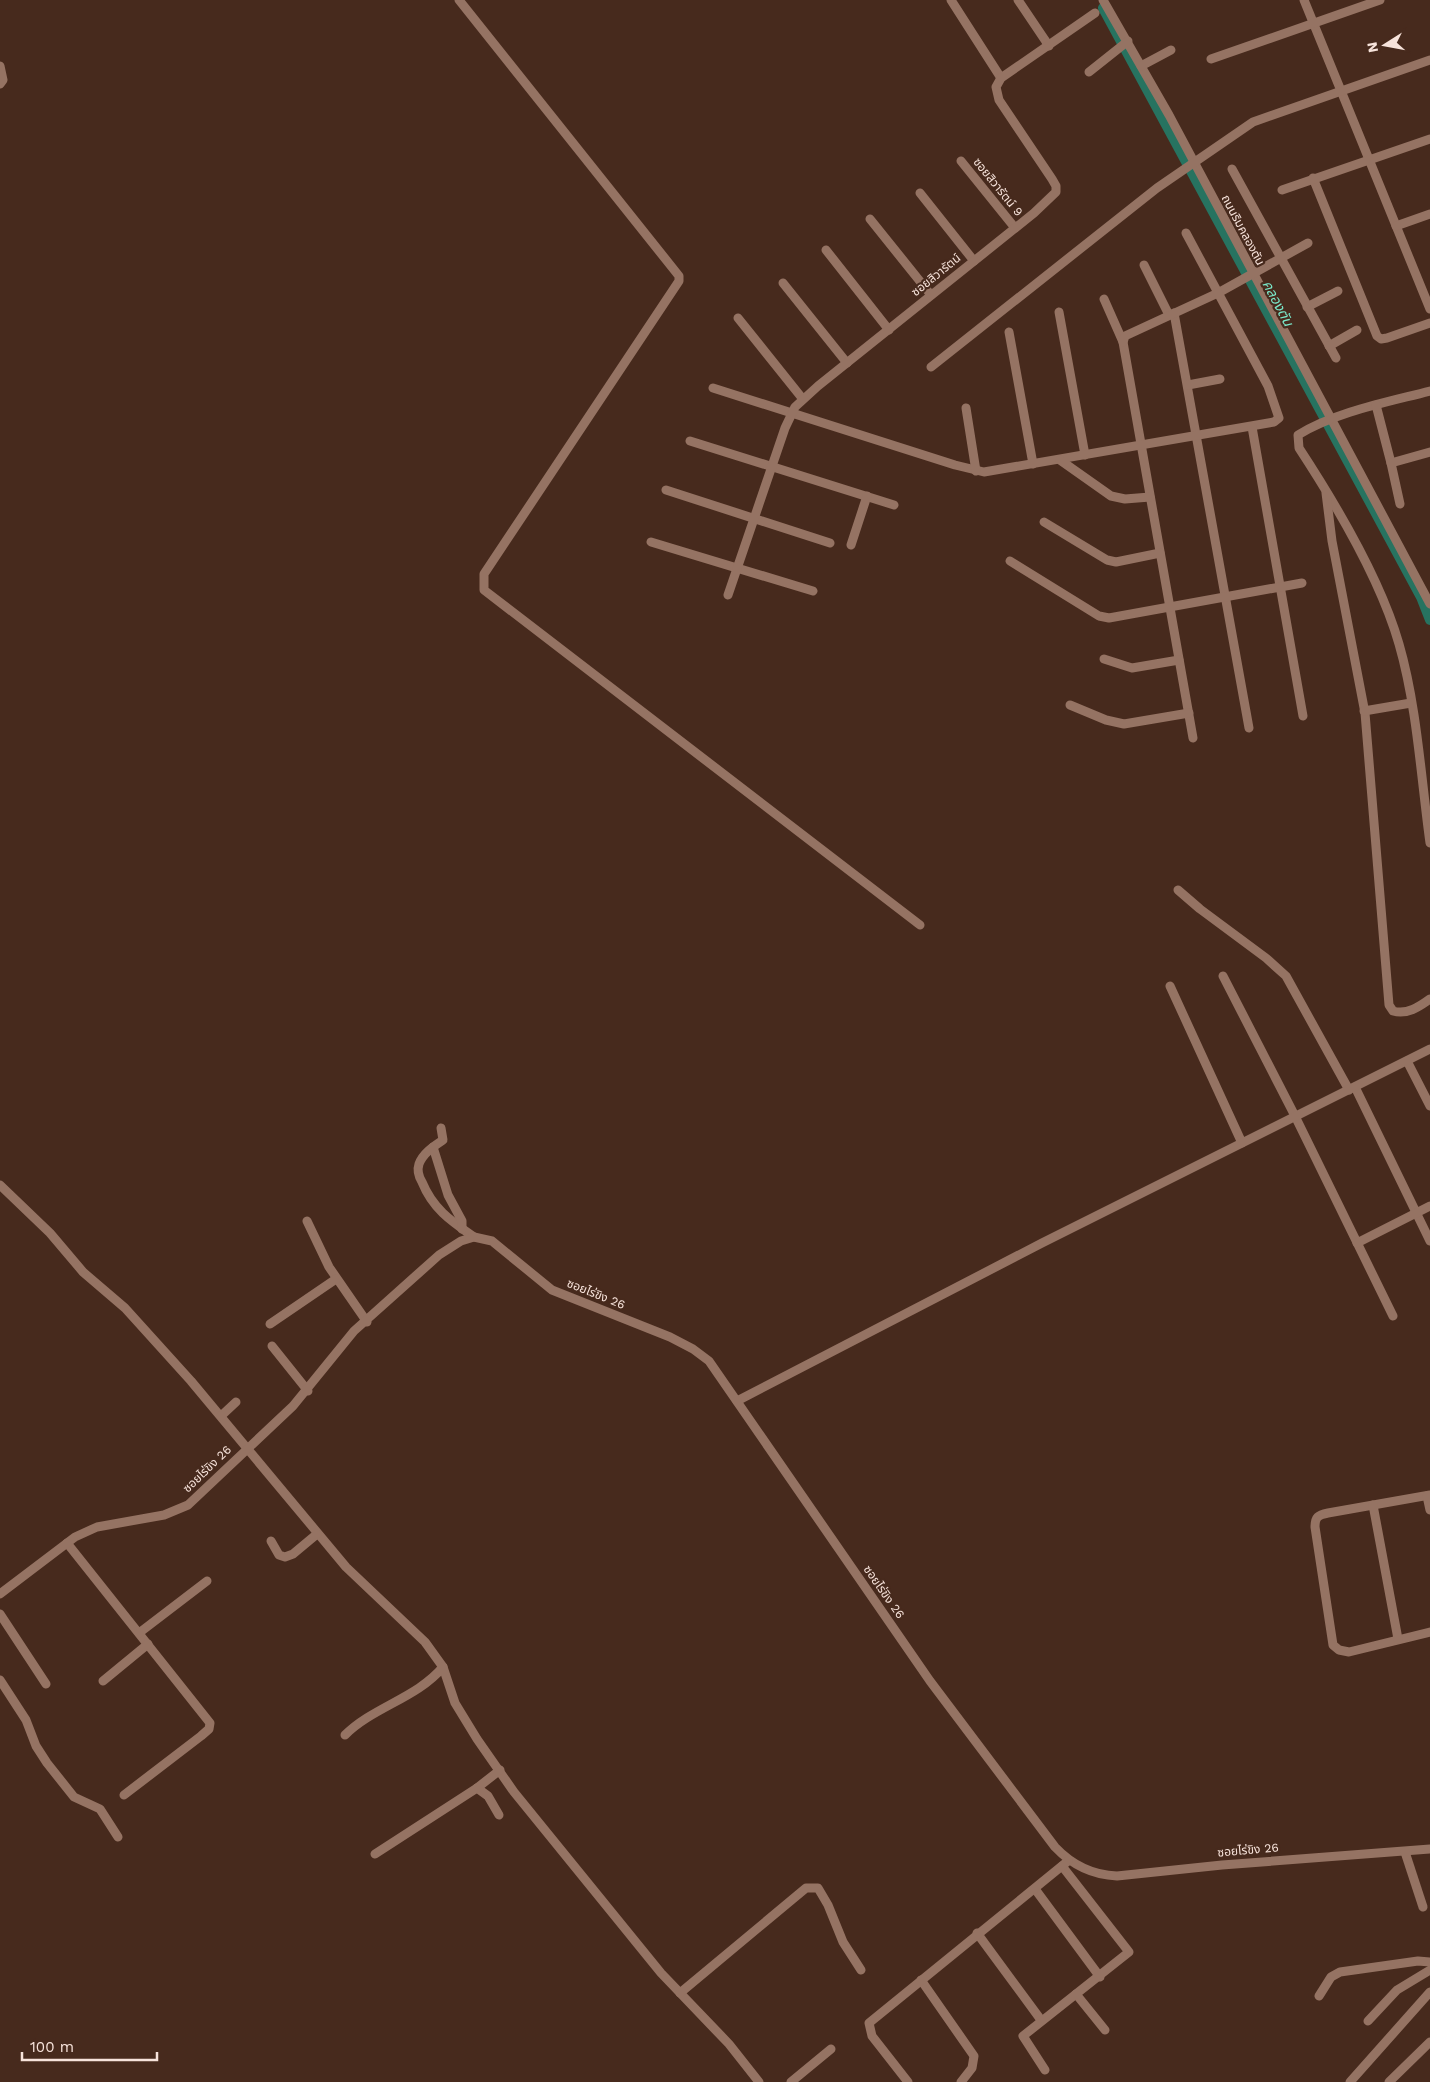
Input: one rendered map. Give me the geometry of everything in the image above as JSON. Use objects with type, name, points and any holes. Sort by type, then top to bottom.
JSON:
[{"type":"street","points":[[458,0],[679,276],[679,282],[484,574],[484,590],[920,926]]},
{"type":"street","points":[[951,0],[1001,78],[1095,13]]},
{"type":"street","points":[[1018,0],[1049,46]]},
{"type":"street","name":"ถนนริมคลองตัน","points":[[1103,0],[1123,44],[1141,66],[1249,276],[1430,604]]},
{"type":"street","points":[[1304,0],[1396,226],[1427,293],[1430,309]]},
{"type":"street","points":[[1211,59],[1380,0]]},
{"type":"street","points":[[1089,72],[1123,44]]},
{"type":"street","points":[[1141,66],[1172,50]]},
{"type":"street","points":[[931,366],[1111,224],[1253,122],[1430,60]]},
{"type":"street","points":[[0,66],[3,80],[0,84]]},
{"type":"street","name":"ซอยสิวารัตน์","points":[[728,596],[792,412],[802,398],[1051,198],[1056,186],[999,100],[996,86],[1001,78]]},
{"type":"street","points":[[1282,190],[1430,139]]},
{"type":"street","name":"ซอยสิวารัตน์ 9","points":[[961,161],[1016,228]]},
{"type":"street","points":[[1232,170],[1336,358]]},
{"type":"street","points":[[1313,178],[1377,336],[1381,339],[1387,338],[1430,323]]},
{"type":"street","points":[[920,193],[974,261]]},
{"type":"street","points":[[1396,226],[1430,214]]},
{"type":"street","points":[[870,219],[931,296]]},
{"type":"street","points":[[713,388],[976,470],[995,471],[1274,422],[1278,418],[1277,408],[1186,233]]},
{"type":"street","points":[[1123,342],[1125,336],[1218,293],[1308,243]]},
{"type":"street","points":[[826,250],[888,330]]},
{"type":"street","points":[[1144,265],[1171,314],[1188,385],[1249,728]]},
{"type":"street","points":[[783,283],[846,363]]},
{"type":"street","points":[[1307,307],[1338,291]]},
{"type":"street","points":[[1104,299],[1123,342],[1193,738]]},
{"type":"street","points":[[1059,312],[1085,455]]},
{"type":"street","points":[[738,318],[802,398]]},
{"type":"street","points":[[1329,346],[1357,330]]},
{"type":"street","points":[[1009,332],[1033,464]]},
{"type":"street","points":[[1188,385],[1220,379]]},
{"type":"street","points":[[1430,391],[1376,405],[1329,421],[1298,435],[1297,441],[1299,448],[1326,493],[1373,580],[1392,621],[1400,645],[1411,703],[1430,843]]},
{"type":"street","points":[[1376,405],[1400,504]]},
{"type":"street","points":[[966,408],[976,470]]},
{"type":"street","points":[[1252,427],[1303,716]]},
{"type":"street","points":[[690,441],[894,505]]},
{"type":"street","points":[[1391,463],[1430,452]]},
{"type":"street","points":[[1060,460],[1111,496],[1125,499],[1150,497]]},
{"type":"street","points":[[666,490],[755,517],[830,543]]},
{"type":"street","points":[[1326,493],[1332,541],[1364,711],[1389,1005],[1393,1011],[1407,1012],[1430,999]]},
{"type":"street","points":[[851,545],[868,496]]},
{"type":"street","points":[[1044,522],[1108,560],[1116,562],[1160,553]]},
{"type":"street","points":[[651,542],[737,570],[813,591]]},
{"type":"street","points":[[1010,561],[1099,616],[1109,618],[1302,583]]},
{"type":"street","points":[[1104,659],[1132,668],[1180,660]]},
{"type":"street","points":[[1364,711],[1411,703]]},
{"type":"street","points":[[1070,705],[1106,720],[1124,724],[1189,713]]},
{"type":"street","points":[[1178,890],[1200,909],[1266,958],[1286,976],[1352,1088],[1430,1241]]},
{"type":"street","points":[[1223,976],[1296,1116],[1393,1316]]},
{"type":"street","points":[[1170,986],[1242,1143]]},
{"type":"street","points":[[737,1401],[1430,1049]]},
{"type":"street","points":[[1407,1061],[1430,1106]]},
{"type":"street","points":[[441,1128],[443,1140],[425,1154],[418,1165],[419,1176],[435,1206],[447,1219],[474,1237]]},
{"type":"street","points":[[433,1147],[448,1195],[462,1221],[462,1229]]},
{"type":"street","points":[[0,1185],[50,1233],[83,1272],[124,1308],[220,1416],[315,1535],[425,1642],[455,1703],[497,1772],[661,1973],[729,2044],[759,2082]]},
{"type":"street","points":[[1357,1243],[1430,1206]]},
{"type":"street","points":[[307,1221],[336,1279],[367,1322]]},
{"type":"street","name":"ซอยไร่ขิง 26","points":[[0,1594],[75,1537],[96,1528],[164,1515],[188,1505],[246,1449],[275,1425],[308,1391],[314,1380],[354,1331],[367,1322],[439,1255],[461,1241],[474,1237],[492,1241],[552,1290],[670,1337],[693,1348],[709,1361],[930,1681],[1067,1863],[1101,1876],[1117,1876],[1222,1865],[1430,1849]]},
{"type":"street","points":[[270,1324],[336,1279]]},
{"type":"street","points":[[272,1346],[308,1391]]},
{"type":"street","points":[[220,1416],[236,1402]]},
{"type":"street","points":[[1430,1510],[1429,1495],[1328,1512],[1318,1515],[1314,1520],[1333,1645],[1339,1650],[1349,1652],[1430,1632]]},
{"type":"street","points":[[1373,1505],[1398,1639]]},
{"type":"street","points":[[271,1541],[279,1554],[285,1558],[315,1535]]},
{"type":"street","points":[[67,1543],[210,1724],[209,1729],[201,1736],[124,1795]]},
{"type":"street","points":[[139,1633],[207,1581]]},
{"type":"street","points":[[0,1614],[46,1684]]},
{"type":"street","points":[[104,1681],[148,1644]]},
{"type":"street","points":[[345,1735],[356,1724],[429,1680],[440,1670]]},
{"type":"street","points":[[0,1680],[26,1720],[36,1746],[47,1763],[74,1797],[100,1809],[118,1837]]},
{"type":"street","points":[[375,1854],[479,1786],[497,1772]]},
{"type":"street","points":[[479,1786],[488,1796],[499,1815]]},
{"type":"street","points":[[1405,1852],[1423,1907]]},
{"type":"street","points":[[908,2082],[872,2036],[869,2023],[977,1933],[1067,1863],[1128,1949],[1127,1955],[1041,2020],[1023,2036],[1045,2070]]},
{"type":"street","points":[[680,1993],[806,1888],[812,1887],[818,1888],[824,1896],[843,1942],[861,1970]]},
{"type":"street","points":[[1035,1889],[1100,1977]]},
{"type":"street","points":[[977,1933],[1041,2020]]},
{"type":"street","points":[[1319,1996],[1331,1977],[1340,1972],[1418,1961],[1430,1962]]},
{"type":"street","points":[[1368,2020],[1397,1990],[1430,1970]]},
{"type":"street","points":[[921,1980],[974,2056],[972,2068],[961,2082]]},
{"type":"street","points":[[1350,2082],[1430,1992]]},
{"type":"street","points":[[1076,1994],[1105,2030]]},
{"type":"street","points":[[1389,2082],[1430,2042]]},
{"type":"street","points":[[791,2082],[831,2049]]},
{"type":"waterway","name":"คลองตัน","points":[[1103,8],[1421,597],[1430,620]]}]
